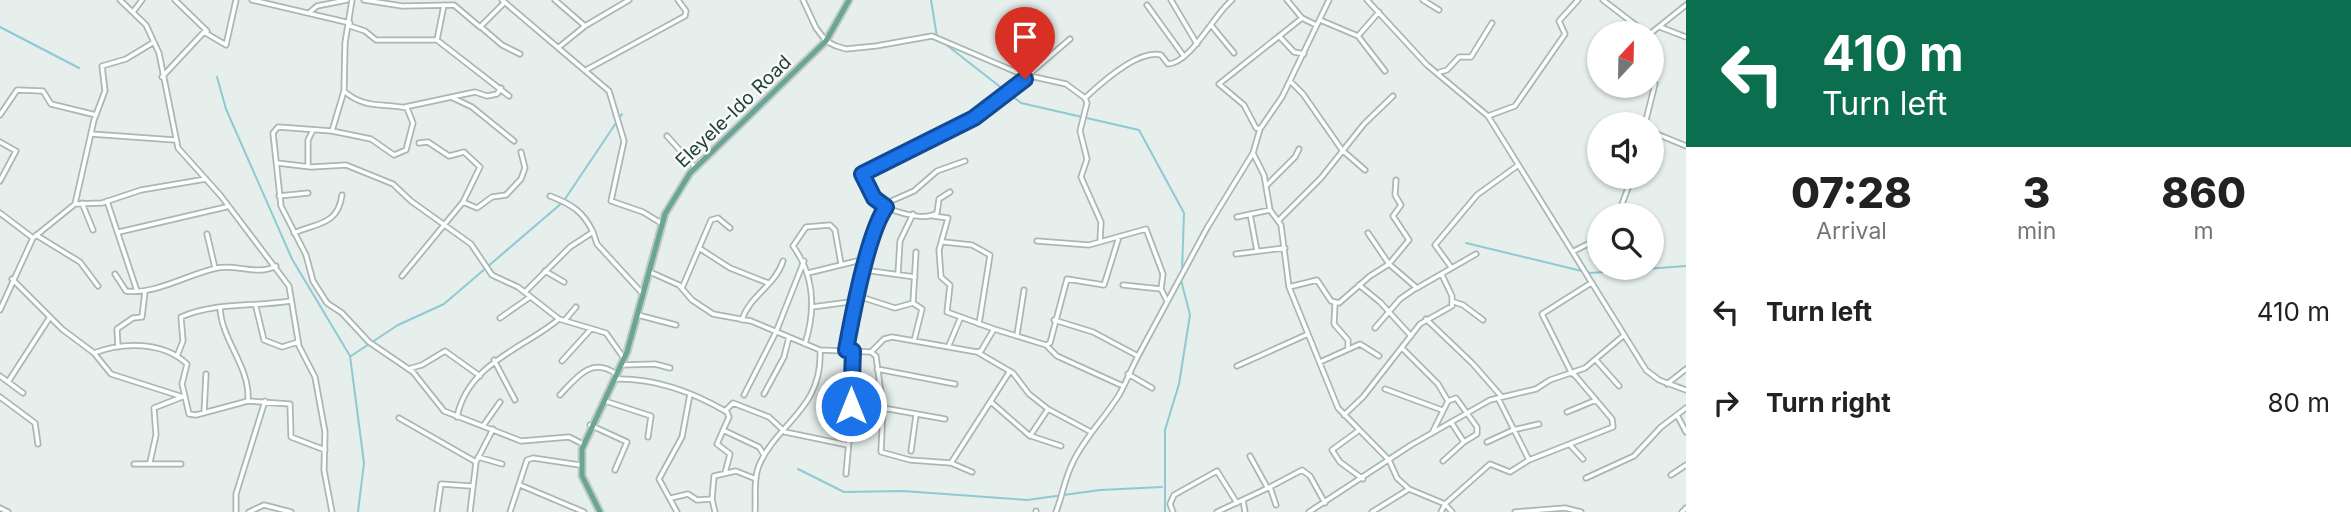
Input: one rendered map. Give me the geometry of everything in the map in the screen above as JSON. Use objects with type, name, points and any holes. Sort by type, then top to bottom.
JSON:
[{"type":"main road","name":"Eleyele-Ido Road","points":[[580,466],[582,446],[590,425],[623,362],[661,223],[676,192],[696,168],[826,41],[849,0]]},
{"type":"main road","points":[[580,466],[585,487],[600,512]]},
{"type":"street","points":[[120,0],[146,25],[161,57],[162,77],[178,148],[276,266],[289,286],[298,342],[315,377],[325,432],[324,470],[331,512]]},
{"type":"street","points":[[133,12],[142,0]]},
{"type":"street","points":[[175,0],[207,32],[226,44],[236,0]]},
{"type":"street","points":[[252,0],[350,24],[376,40],[437,40],[509,96]]},
{"type":"street","points":[[309,12],[317,6],[347,0]]},
{"type":"street","points":[[332,131],[344,91],[345,43],[352,0]]},
{"type":"street","points":[[364,0],[402,6],[457,6],[502,45],[520,54]]},
{"type":"street","points":[[555,0],[585,26]]},
{"type":"street","points":[[559,47],[585,26],[629,0]]},
{"type":"street","points":[[586,69],[685,16],[678,0]]},
{"type":"street","points":[[803,0],[816,28],[826,41],[845,49],[932,36],[1026,75],[1066,84],[1085,98],[1087,106],[1080,131],[1087,159],[1082,177],[1101,222],[1100,241]]},
{"type":"street","points":[[1171,0],[1197,44]]},
{"type":"street","points":[[1085,98],[1132,62],[1158,53],[1171,64],[1197,44],[1231,0]]},
{"type":"street","points":[[1287,0],[1302,18],[1317,25]]},
{"type":"street","points":[[1056,512],[1065,491],[1063,484],[1091,432],[1123,386],[1150,328],[1253,153],[1260,130],[1290,81],[1329,0]]},
{"type":"street","points":[[1367,0],[1427,65],[1488,116],[1651,376],[1686,390]]},
{"type":"street","points":[[1423,0],[1439,10]]},
{"type":"street","points":[[1488,116],[1515,106],[1537,79],[1565,34],[1559,21],[1578,0]]},
{"type":"street","points":[[1603,0],[1632,21]]},
{"type":"street","points":[[481,27],[503,1],[609,91],[624,141],[611,201],[643,212],[661,223]]},
{"type":"street","points":[[437,40],[444,5]]},
{"type":"street","points":[[1147,5],[1183,55]]},
{"type":"street","points":[[1664,24],[1686,5]]},
{"type":"street","points":[[1358,36],[1379,12]]},
{"type":"street","points":[[1260,130],[1256,128],[1244,105],[1219,85],[1302,18]]},
{"type":"street","points":[[1320,20],[1358,36],[1385,71]]},
{"type":"street","points":[[1438,72],[1447,71],[1459,57],[1471,57],[1492,23]]},
{"type":"street","points":[[1211,25],[1234,53]]},
{"type":"street","points":[[1664,29],[1686,37]]},
{"type":"street","points":[[162,77],[190,44],[207,32]]},
{"type":"street","points":[[1279,36],[1294,52],[1304,54]]},
{"type":"street","points":[[1070,39],[1026,75],[1021,83],[974,118],[863,173],[864,182],[884,206],[913,214],[948,218],[944,242],[939,250],[940,275],[950,285],[947,312],[960,319],[1046,345],[1057,356],[1123,386]]},
{"type":"street","points":[[0,310],[1,302],[35,236],[75,204],[96,115],[105,91],[103,66],[126,59],[154,42]]},
{"type":"street","points":[[1290,81],[1303,94],[1342,150],[1365,170]]},
{"type":"street","points":[[344,91],[353,99],[372,106],[405,107],[475,92],[487,96],[497,94],[501,89]]},
{"type":"street","points":[[0,115],[17,90],[43,91],[51,104],[96,115]]},
{"type":"street","points":[[449,96],[472,107],[514,141]]},
{"type":"street","points":[[1279,221],[1393,96]]},
{"type":"street","points":[[405,107],[413,123],[408,149],[397,156],[371,139],[332,131],[276,128],[272,139],[279,196],[324,301],[342,313],[369,342],[407,369],[444,411],[524,441],[569,437],[582,446]]},
{"type":"street","points":[[308,166],[308,141],[312,132]]},
{"type":"street","points":[[91,134],[175,140]]},
{"type":"street","points":[[667,135],[696,168]]},
{"type":"street","points":[[1664,137],[1686,146]]},
{"type":"street","points":[[0,142],[16,151],[0,181]]},
{"type":"street","points":[[402,276],[463,202],[480,167],[464,152],[449,156],[428,142],[419,143]]},
{"type":"street","points":[[1266,186],[1295,157],[1299,149]]},
{"type":"street","points":[[463,202],[477,208],[492,197],[506,195],[524,173],[521,152]]},
{"type":"street","points":[[1253,153],[1266,186],[1270,210],[1279,221],[1289,287],[1335,401],[1344,415],[1389,460],[1397,478],[1409,489],[1445,504],[1452,512]]},
{"type":"street","points":[[846,350],[864,270],[884,206],[914,191],[937,171],[965,161]]},
{"type":"street","points":[[277,163],[308,166],[346,165],[393,184],[411,201],[476,249],[492,275],[525,292],[562,320],[609,335],[623,362],[670,368]]},
{"type":"street","points":[[1496,183],[1517,166]]},
{"type":"street","points":[[1451,267],[1434,246],[1477,195],[1517,166]]},
{"type":"street","points":[[75,204],[107,201],[141,190],[206,179]]},
{"type":"street","points":[[1335,303],[1389,264],[1409,240],[1394,216],[1401,205],[1395,195],[1396,180]]},
{"type":"street","points":[[933,216],[937,213],[939,199],[950,192]]},
{"type":"street","points":[[279,196],[309,193]]},
{"type":"street","points":[[294,233],[330,221],[337,213],[342,195]]},
{"type":"street","points":[[550,196],[571,204],[586,216],[597,244],[642,293]]},
{"type":"street","points":[[107,201],[137,291]]},
{"type":"street","points":[[82,204],[93,230]]},
{"type":"street","points":[[119,232],[227,207]]},
{"type":"street","points":[[1237,216],[1270,210]]},
{"type":"street","points":[[0,213],[80,262],[98,286]]},
{"type":"street","points":[[898,274],[900,241],[913,214]]},
{"type":"street","points":[[1250,214],[1257,251]]},
{"type":"street","points":[[682,288],[713,218],[718,218],[730,228]]},
{"type":"street","points":[[805,344],[812,307],[808,273],[804,261],[793,247],[803,230],[809,226],[830,225],[835,230],[841,264]]},
{"type":"street","points":[[1037,241],[1089,246],[1147,230],[1163,274],[1161,289],[1167,303]]},
{"type":"street","points":[[525,292],[570,247],[593,232]]},
{"type":"street","points":[[1368,233],[1389,264],[1417,288]]},
{"type":"street","points":[[207,234],[215,268]]},
{"type":"street","points":[[1046,345],[1050,343],[1066,279],[1105,283],[1119,237]]},
{"type":"street","points":[[944,242],[972,245],[990,255],[979,324]]},
{"type":"street","points":[[1574,251],[1587,244]]},
{"type":"street","points":[[699,248],[730,268],[768,283]]},
{"type":"street","points":[[1236,254],[1285,248]]},
{"type":"street","points":[[913,303],[916,253]]},
{"type":"street","points":[[1375,328],[1417,288],[1476,254]]},
{"type":"street","points":[[808,273],[861,260]]},
{"type":"street","points":[[742,320],[745,310],[776,276],[783,261]]},
{"type":"street","points":[[744,395],[776,332],[804,261]]},
{"type":"street","points":[[116,274],[126,291],[145,291],[215,268],[235,266],[262,271],[276,266]]},
{"type":"street","points":[[864,270],[915,277]]},
{"type":"street","points":[[545,271],[564,282]]},
{"type":"street","points":[[648,271],[665,276],[706,310],[742,320],[820,350],[871,352],[876,356],[883,408],[879,443],[883,453],[910,460],[951,463],[972,472]]},
{"type":"street","points":[[1441,274],[1454,302],[1464,305],[1483,320]]},
{"type":"street","points":[[12,279],[50,317],[93,353],[115,377],[183,397]]},
{"type":"street","points":[[1289,287],[1317,280],[1335,303],[1335,324],[1348,340],[1348,348]]},
{"type":"street","points":[[1441,512],[1445,504],[1490,464],[1510,472],[1529,460],[1571,446],[1613,427],[1612,419],[1572,374],[1542,314],[1591,283]]},
{"type":"street","points":[[1123,285],[1161,289]]},
{"type":"street","points":[[1359,285],[1411,336]]},
{"type":"street","points":[[1017,335],[1024,290]]},
{"type":"street","points":[[118,346],[117,329],[130,319],[142,317],[145,291]]},
{"type":"street","points":[[500,318],[530,297]]},
{"type":"street","points":[[812,307],[858,298],[895,308],[913,303]]},
{"type":"street","points":[[177,356],[183,341],[181,317],[220,307],[256,307],[291,301]]},
{"type":"street","points":[[1344,415],[1426,319],[1452,306],[1454,302]]},
{"type":"street","points":[[913,303],[923,311],[914,342]]},
{"type":"street","points":[[220,307],[220,319],[229,344],[245,374],[248,401]]},
{"type":"street","points":[[256,307],[264,340],[282,347],[298,342]]},
{"type":"street","points":[[457,416],[465,394],[494,360],[562,320],[576,307]]},
{"type":"street","points":[[636,315],[676,325]]},
{"type":"street","points":[[8,382],[50,317]]},
{"type":"street","points":[[949,345],[960,319]]},
{"type":"street","points":[[1426,319],[1473,364],[1499,397],[1529,460]]},
{"type":"street","points":[[1054,320],[1093,332],[1138,356]]},
{"type":"street","points":[[562,361],[591,329]]},
{"type":"street","points":[[977,352],[982,349],[994,329]]},
{"type":"street","points":[[1237,366],[1308,334]]},
{"type":"street","points":[[1309,512],[1467,413],[1499,397],[1536,389],[1550,380],[1572,374],[1595,360],[1623,335]]},
{"type":"street","points":[[764,394],[784,357],[789,337]]},
{"type":"street","points":[[871,352],[888,337],[949,345],[977,352],[1010,371],[1029,394],[1048,409],[1091,432]]},
{"type":"street","points":[[1320,362],[1360,344],[1379,356]]},
{"type":"street","points":[[93,353],[118,346],[145,345],[177,356],[187,364],[183,397],[189,414],[204,413],[248,401],[290,404],[290,437],[325,450]]},
{"type":"street","points":[[1402,348],[1438,384],[1448,401]]},
{"type":"street","points":[[755,512],[757,469],[764,455],[785,432],[807,401],[819,370],[820,350]]},
{"type":"street","points":[[407,369],[422,365],[445,351],[480,376]]},
{"type":"street","points":[[846,474],[853,351]]},
{"type":"street","points":[[494,360],[515,400]]},
{"type":"street","points":[[1595,360],[1619,386]]},
{"type":"street","points":[[560,395],[581,371],[601,366],[616,377],[646,381],[690,394],[725,411],[729,416],[717,445],[730,454],[725,473]]},
{"type":"street","points":[[877,369],[955,384]]},
{"type":"street","points":[[1667,383],[1686,369]]},
{"type":"street","points":[[951,463],[1010,371]]},
{"type":"street","points":[[204,413],[206,374]]},
{"type":"street","points":[[1128,374],[1152,388]]},
{"type":"street","points":[[0,376],[23,393]]},
{"type":"street","points":[[1385,389],[1443,410]]},
{"type":"street","points":[[677,512],[659,478],[682,437],[690,394]]},
{"type":"street","points":[[0,397],[35,423],[38,444]]},
{"type":"street","points":[[150,462],[156,435],[154,408],[183,397]]},
{"type":"street","points":[[1432,434],[1448,401],[1455,398],[1478,432],[1443,461]]},
{"type":"street","points":[[1567,412],[1596,400]]},
{"type":"street","points":[[236,512],[236,494],[265,401]]},
{"type":"street","points":[[603,401],[651,416],[648,437]]},
{"type":"street","points":[[483,426],[500,402]]},
{"type":"street","points":[[991,402],[1031,436],[1061,446]]},
{"type":"street","points":[[725,411],[733,403],[769,417],[785,432],[848,445]]},
{"type":"street","points":[[883,408],[945,419]]},
{"type":"street","points":[[1586,478],[1634,456],[1661,427],[1686,408]]},
{"type":"street","points":[[1031,436],[1048,409]]},
{"type":"street","points":[[911,451],[916,415]]},
{"type":"street","points":[[1677,415],[1686,432]]},
{"type":"street","points":[[399,418],[475,462]]},
{"type":"street","points":[[850,419],[880,422]]},
{"type":"street","points":[[1451,422],[1464,442]]},
{"type":"street","points":[[1487,442],[1513,430],[1539,424]]},
{"type":"street","points":[[590,425],[627,442],[615,470]]},
{"type":"street","points":[[470,512],[475,462],[493,429]]},
{"type":"street","points":[[723,429],[759,447],[764,455]]},
{"type":"street","points":[[1358,430],[1332,450],[1339,462],[1363,479]]},
{"type":"street","points":[[1571,446],[1583,459]]},
{"type":"street","points":[[1250,456],[1269,487],[1276,505]]},
{"type":"street","points":[[478,457],[502,464]]},
{"type":"street","points":[[510,512],[527,460],[530,458],[580,466]]},
{"type":"street","points":[[134,464],[181,464]]},
{"type":"street","points":[[1671,475],[1686,465]]},
{"type":"street","points":[[748,475],[757,469]]},
{"type":"street","points":[[1217,512],[1303,470],[1310,476],[1325,503]]},
{"type":"street","points":[[715,512],[712,499],[714,476],[736,471],[756,479]]},
{"type":"street","points":[[1173,512],[1170,504],[1174,495],[1217,471],[1237,503]]},
{"type":"street","points":[[437,512],[441,484],[471,486]]},
{"type":"street","points":[[520,485],[584,512]]},
{"type":"street","points":[[1372,512],[1409,489]]},
{"type":"street","points":[[671,498],[688,494],[696,500],[712,499]]},
{"type":"street","points":[[1243,500],[1245,512]]},
{"type":"street","points":[[249,512],[264,505],[290,512]]},
{"type":"street","points":[[0,508],[8,512]]},
{"type":"street","points":[[1380,508],[1385,512]]},
{"type":"street","points":[[1515,512],[1552,508],[1581,512]]},
{"type":"street","points":[[1682,512],[1686,508]]},
{"type":"waterway","points":[[931,0],[937,37]]},
{"type":"waterway","points":[[0,27],[79,68]]},
{"type":"waterway","points":[[944,43],[1021,103],[1139,130],[1184,213],[1182,271]]},
{"type":"waterway","points":[[217,77],[226,109],[292,259],[350,356],[364,463],[358,512]]},
{"type":"waterway","points":[[351,356],[398,325],[444,304],[563,202],[622,114]]},
{"type":"waterway","points":[[1466,243],[1590,273],[1686,266]]},
{"type":"waterway","points":[[1165,512],[1165,430],[1179,384],[1190,315],[1181,280]]},
{"type":"waterway","points":[[798,469],[844,492],[903,491],[1027,500],[1100,490],[1162,487]]},
{"type":"route","points":[[851,406],[853,351],[846,350],[850,327],[877,223],[886,207],[874,198],[862,174],[898,153],[974,118],[1025,79]]}]
